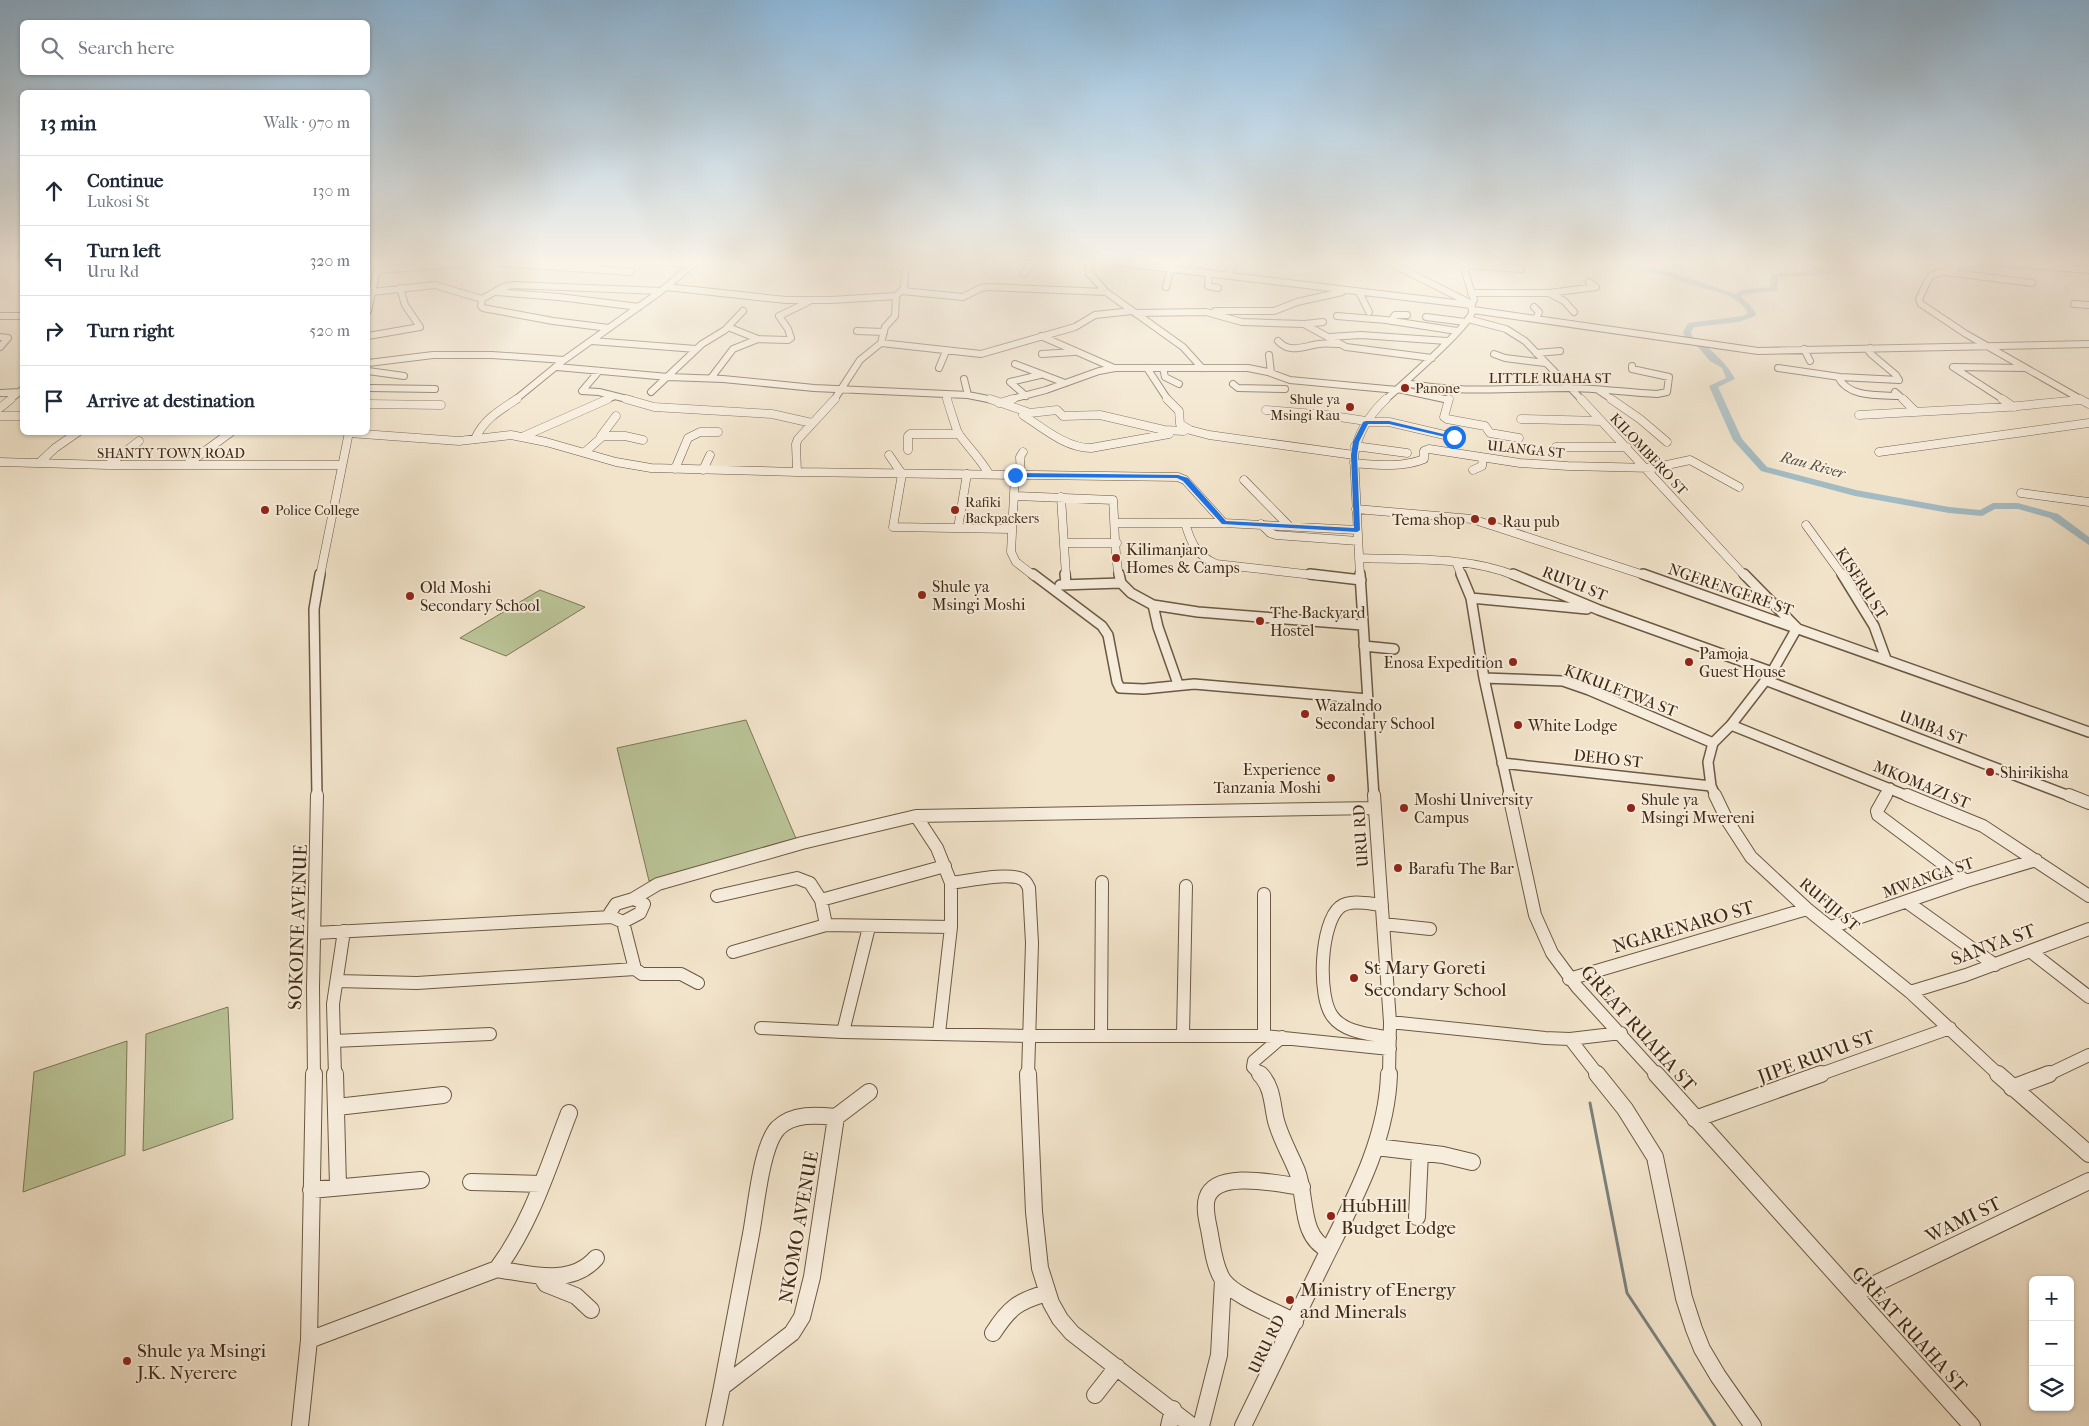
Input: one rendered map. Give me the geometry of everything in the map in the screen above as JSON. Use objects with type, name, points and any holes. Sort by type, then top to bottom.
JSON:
[{"type":"street","points":[[370,336],[417,328]]},
{"type":"street","points":[[474,439],[483,424],[564,360],[609,328]]},
{"type":"street","points":[[651,392],[696,349],[727,328]]},
{"type":"street","points":[[729,328],[758,339],[783,341],[790,339],[791,334],[787,328]]},
{"type":"street","points":[[797,472],[796,442],[801,434],[833,402],[860,360],[881,344],[885,328]]},
{"type":"street","points":[[881,344],[981,354],[1073,328]]},
{"type":"street","points":[[1155,328],[1187,350],[1202,368]]},
{"type":"street","points":[[1311,328],[1339,344],[1354,349],[1432,358]]},
{"type":"street","points":[[1401,328],[1405,337]]},
{"type":"street","points":[[1431,328],[1457,332]]},
{"type":"street","name":"URU RD","points":[[1243,1426],[1295,1322],[1376,1147],[1388,1096],[1390,1022],[1362,624],[1355,455],[1366,422],[1432,358],[1460,328]]},
{"type":"street","name":"KILOMBERO ST","points":[[1504,328],[1521,337],[1647,468],[1712,542],[1797,628]]},
{"type":"street","points":[[1595,328],[1753,351],[2089,344]]},
{"type":"street","points":[[1957,328],[2089,404]]},
{"type":"street","points":[[856,331],[884,332]]},
{"type":"street","points":[[1329,337],[1345,334],[1447,341]]},
{"type":"street","points":[[1041,336],[1115,368]]},
{"type":"street","points":[[0,337],[8,338],[0,347]]},
{"type":"street","points":[[711,378],[733,349],[758,339]]},
{"type":"street","points":[[592,341],[696,349]]},
{"type":"street","points":[[1278,341],[1287,349],[1310,347],[1317,344],[1339,344]]},
{"type":"street","points":[[1778,368],[1887,381],[1899,380],[1871,354],[1868,350],[1870,348]]},
{"type":"street","points":[[1804,349],[1810,361]]},
{"type":"street","points":[[938,368],[946,351]]},
{"type":"street","points":[[1536,353],[1560,351]]},
{"type":"street","points":[[1042,354],[1078,352]]},
{"type":"street","points":[[1494,354],[1504,358],[1545,363]]},
{"type":"street","points":[[370,363],[433,355],[492,355],[564,360]]},
{"type":"street","points":[[1269,355],[1271,373]]},
{"type":"street","points":[[1015,364],[1065,383]]},
{"type":"street","name":"LITTLE RUAHA ST","points":[[1400,387],[1519,390],[1569,388],[1646,394],[1666,393],[1669,377],[1638,371],[1632,368],[1632,366]]},
{"type":"street","points":[[557,367],[668,377],[711,378],[840,390],[968,395],[1030,413]]},
{"type":"street","points":[[999,403],[1026,396],[1099,371],[1115,368],[1235,367],[1271,373],[1284,378],[1400,387],[1449,399],[1450,402],[1444,417],[1447,419],[1486,426],[1487,431],[1490,433],[1519,438]]},
{"type":"street","points":[[2014,407],[1953,367],[2025,368]]},
{"type":"street","points":[[1147,368],[1165,398],[1179,411],[1180,424],[1187,430]]},
{"type":"street","points":[[1163,368],[1165,377],[1179,384]]},
{"type":"street","points":[[370,371],[404,376]]},
{"type":"street","points":[[600,371],[582,391],[599,392],[654,407],[772,414],[812,423]]},
{"type":"street","points":[[1026,396],[1010,382],[1040,375]]},
{"type":"street","points":[[1838,376],[1841,385],[1849,390],[1899,396]]},
{"type":"street","points":[[1284,378],[1285,400]]},
{"type":"street","points":[[964,379],[968,395]]},
{"type":"street","points":[[1513,381],[1519,390]]},
{"type":"street","points":[[1887,381],[1916,412]]},
{"type":"street","points":[[1233,384],[1237,387],[1284,389]]},
{"type":"street","points":[[370,388],[435,389]]},
{"type":"street","points":[[1597,389],[1667,442]]},
{"type":"street","points":[[0,393],[20,393]]},
{"type":"street","points":[[0,408],[20,394]]},
{"type":"street","points":[[948,394],[947,401],[959,434],[979,457],[989,474]]},
{"type":"street","points":[[522,437],[615,396]]},
{"type":"street","points":[[1859,415],[2014,407],[2080,400]]},
{"type":"street","points":[[370,404],[441,406]]},
{"type":"street","points":[[1187,430],[1085,448],[1070,444],[1022,416],[1030,413],[1057,410],[1063,416],[1100,415],[1164,430],[1187,430],[1209,435],[1355,455],[1407,454]]},
{"type":"street","points":[[1266,410],[1326,415],[1366,422],[1389,422],[1454,437]]},
{"type":"street","points":[[0,416],[20,416]]},
{"type":"street","points":[[585,452],[601,436],[616,416]]},
{"type":"street","points":[[1521,419],[1601,421]]},
{"type":"street","points":[[1879,452],[2089,423]]},
{"type":"street","points":[[674,469],[688,438],[700,432],[718,432]]},
{"type":"street","points":[[370,435],[446,441],[474,439],[497,434],[522,437],[585,452],[627,465],[674,469],[1181,477],[1203,498],[1224,523]]},
{"type":"street","points":[[908,450],[908,436],[910,434],[959,434]]},
{"type":"street","points":[[39,463],[55,448],[74,435]]},
{"type":"street","points":[[185,466],[226,435]]},
{"type":"street","name":"SOKOINE AVENUE","points":[[300,1426],[309,1340],[314,1116],[313,987],[318,829],[314,609],[341,465],[348,435]]},
{"type":"street","points":[[601,436],[625,436],[643,440]]},
{"type":"street","points":[[108,465],[139,441]]},
{"type":"street","points":[[1556,447],[1627,447]]},
{"type":"street","name":"ULANGA ST","points":[[1355,455],[1374,466],[1417,462],[1424,459],[1424,451],[1429,449],[1483,458],[1560,466],[1657,468],[1692,460],[1739,486]]},
{"type":"street","points":[[1024,452],[1020,457],[1014,496],[1010,552],[1016,562],[1102,626],[1108,635],[1117,682],[1120,688],[1132,690],[1178,684],[1368,700]]},
{"type":"street","points":[[703,470],[710,455]]},
{"type":"street","points":[[889,455],[902,474],[894,527],[1011,529]]},
{"type":"street","points":[[1473,470],[1482,466],[1483,458]]},
{"type":"street","name":"SHANTY TOWN ROAD","points":[[0,462],[185,466],[341,465]]},
{"type":"street","points":[[958,528],[967,474]]},
{"type":"street","points":[[1244,480],[1288,525]]},
{"type":"street","points":[[2021,493],[2089,502]]},
{"type":"street","points":[[1014,496],[1113,500],[1118,544],[1116,560],[1121,583],[1131,592],[1154,605],[1198,612],[1362,624]]},
{"type":"street","points":[[1061,497],[1066,584]]},
{"type":"street","name":"NGERENGERE ST","points":[[1356,509],[1472,519],[1489,523],[1797,628],[2089,732]]},
{"type":"street","points":[[1186,522],[1195,551],[1207,561],[1216,564],[1361,580]]},
{"type":"street","points":[[1115,523],[1186,522],[1288,525],[1358,536]]},
{"type":"street","points":[[1261,524],[1270,534],[1276,535],[1358,536]]},
{"type":"street","name":"KISERU ST","points":[[1806,525],[1847,581],[1883,644],[1886,660]]},
{"type":"street","points":[[1064,543],[1118,544]]},
{"type":"street","name":"RUVU ST","points":[[1359,558],[1456,562],[1502,570],[1769,676]]},
{"type":"street","name":"GREAT RUAHA ST","points":[[1456,562],[1471,598],[1484,678],[1502,763],[1540,934],[1546,947],[1570,979],[1972,1426]]},
{"type":"street","points":[[1052,587],[1066,584],[1121,583]]},
{"type":"street","points":[[1471,598],[1600,610]]},
{"type":"street","points":[[1154,605],[1158,627],[1178,684]]},
{"type":"street","points":[[1713,743],[1731,725],[1769,676],[1797,628]]},
{"type":"street","points":[[1364,646],[1394,649]]},
{"type":"street","name":"UMBA ST","points":[[1769,676],[2089,803]]},
{"type":"street","name":"KIKULETWA ST","points":[[1484,678],[1563,681],[1589,690],[1713,743]]},
{"type":"street","name":"MKOMAZI ST","points":[[1731,725],[1983,826],[2089,896]]},
{"type":"street","name":"RUFIJI ST","points":[[1713,743],[1708,762],[1711,786],[1727,820],[1751,857],[1807,909],[1910,992],[2012,1088],[2089,1154]]},
{"type":"street","name":"DEHO ST","points":[[1502,763],[1711,786]]},
{"type":"street","points":[[1890,788],[1877,811],[1878,816],[1966,881]]},
{"type":"street","points":[[698,982],[681,974],[642,974],[635,969],[615,916],[620,902],[634,899],[646,888],[658,884],[802,844],[916,816],[1374,808]]},
{"type":"street","points":[[916,816],[937,848],[951,883],[951,928],[939,1033]]},
{"type":"street","name":"MWANGA ST","points":[[1831,927],[1966,881],[2036,860]]},
{"type":"street","points":[[821,900],[945,866]]},
{"type":"street","points":[[717,896],[801,877],[809,880],[821,900],[826,925]]},
{"type":"street","points":[[951,883],[1012,877],[1020,878],[1028,885],[1032,949],[1028,1118],[1035,1225],[1040,1265],[1053,1308],[1062,1323],[1072,1333],[1117,1366],[1171,1418],[1192,1426]]},
{"type":"street","points":[[1101,1035],[1102,882]]},
{"type":"street","points":[[1183,1036],[1186,886]]},
{"type":"street","points":[[1264,894],[1264,1036]]},
{"type":"street","points":[[315,933],[635,916],[643,908],[644,904],[634,899]]},
{"type":"street","points":[[1907,902],[1995,964]]},
{"type":"street","points":[[1382,905],[1345,905],[1335,912],[1323,952],[1324,984],[1328,1011],[1340,1024],[1390,1043]]},
{"type":"street","name":"NGARENARO ST","points":[[1570,979],[1807,909]]},
{"type":"street","points":[[1383,924],[1430,929]]},
{"type":"street","points":[[733,952],[826,925],[951,928]]},
{"type":"street","points":[[843,1032],[869,927]]},
{"type":"street","name":"SANYA ST","points":[[1910,992],[1995,964],[2089,929]]},
{"type":"street","points":[[338,1186],[333,1004],[344,931]]},
{"type":"street","points":[[2030,951],[2089,997]]},
{"type":"street","points":[[337,981],[416,983],[635,969]]},
{"type":"street","points":[[1390,1022],[1512,1036],[1570,1038],[1620,1033]]},
{"type":"street","points":[[761,1028],[843,1032],[1029,1036],[1264,1036],[1390,1043]]},
{"type":"street","name":"JIPE RUVU ST","points":[[1695,1119],[1950,1028]]},
{"type":"street","points":[[334,1041],[490,1034]]},
{"type":"street","points":[[1282,1037],[1254,1061],[1253,1067],[1264,1078],[1270,1090],[1276,1121],[1282,1139],[1294,1161],[1302,1187],[1307,1221],[1314,1240],[1320,1246],[1329,1250]]},
{"type":"street","points":[[1570,1038],[1625,1109],[1655,1157],[1684,1298],[1694,1329],[1702,1349],[1718,1376],[1753,1426]]},
{"type":"street","points":[[2012,1088],[2041,1078],[2089,1055]]},
{"type":"street","points":[[714,1426],[758,1195],[769,1146],[774,1133],[783,1123],[793,1118],[822,1115],[836,1117],[869,1092]]},
{"type":"street","points":[[337,1107],[443,1095]]},
{"type":"street","points":[[497,1270],[520,1237],[569,1113]]},
{"type":"street","name":"NKOMO AVENUE","points":[[722,1387],[792,1333],[802,1317],[812,1277],[836,1117]]},
{"type":"street","points":[[1376,1147],[1443,1155],[1472,1162]]},
{"type":"street","points":[[1417,1217],[1420,1152]]},
{"type":"street","points":[[311,1190],[338,1186],[421,1180]]},
{"type":"street","name":"WAMI ST","points":[[1854,1294],[2089,1181]]},
{"type":"street","points":[[471,1182],[541,1184]]},
{"type":"street","points":[[1201,1426],[1219,1355],[1223,1280],[1217,1267],[1206,1214],[1206,1202],[1211,1190],[1222,1183],[1230,1182],[1302,1187]]},
{"type":"street","points":[[309,1340],[497,1270],[542,1276],[577,1274],[589,1268],[596,1258]]},
{"type":"street","points":[[542,1276],[546,1284],[576,1296],[591,1310]]},
{"type":"street","points":[[1223,1280],[1244,1294],[1295,1322]]},
{"type":"street","points":[[993,1333],[1015,1304],[1025,1298],[1047,1293]]},
{"type":"street","points":[[1096,1395],[1117,1366]]},
{"type":"green space","points":[[540,590],[585,607],[506,656],[460,638]]},
{"type":"green space","points":[[746,720],[797,841],[649,881],[617,748]]},
{"type":"green space","points":[[228,1007],[233,1119],[143,1151],[146,1034]]},
{"type":"green space","points":[[127,1041],[125,1155],[23,1192],[34,1072]]},
{"type":"waterway","name":"Rau River","points":[[1690,328],[1687,332],[1689,338],[1701,345],[1713,359],[1725,367],[1731,379],[1713,386],[1738,440],[1764,469],[1855,493],[1949,510],[1982,513],[1993,506],[2018,506],[2054,516],[2089,542]]},
{"type":"waterway","points":[[1590,1103],[1627,1293],[1715,1426]]},
{"type":"place","name":"Panone","points":[[1405,388]]},
{"type":"place","name":"Shule ya Msingi Rau","points":[[1350,407]]},
{"type":"place","name":"Police College","points":[[265,510]]},
{"type":"place","name":"Rafiki Backpackers","points":[[955,510]]},
{"type":"place","name":"Tema shop","points":[[1475,519]]},
{"type":"place","name":"Rau pub","points":[[1492,521]]},
{"type":"place","name":"Kilimanjaro Homes & Camps","points":[[1116,558]]},
{"type":"place","name":"Shule ya Msingi Moshi","points":[[922,595]]},
{"type":"place","name":"Old Moshi Secondary School","points":[[410,596]]},
{"type":"place","name":"The Backyard Hostel","points":[[1260,621]]},
{"type":"place","name":"Enosa Expedition","points":[[1513,662]]},
{"type":"place","name":"Pamoja Guest House","points":[[1689,662]]},
{"type":"place","name":"Wazalndo Secondary School","points":[[1305,714]]},
{"type":"place","name":"White Lodge","points":[[1518,725]]},
{"type":"place","name":"Shirikisha","points":[[1990,772]]},
{"type":"place","name":"Experience Tanzania Moshi","points":[[1331,778]]},
{"type":"place","name":"Moshi University Campus","points":[[1404,808]]},
{"type":"place","name":"Shule ya Msingi Mwereni","points":[[1631,808]]},
{"type":"place","name":"Barafu The Bar","points":[[1398,868]]},
{"type":"place","name":"St Mary Goreti Secondary School","points":[[1354,978]]},
{"type":"place","name":"HubHill Budget Lodge","points":[[1331,1216]]},
{"type":"place","name":"Ministry of Energy and Minerals","points":[[1290,1300]]},
{"type":"place","name":"Shule ya Msingi J.K. Nyerere","points":[[127,1361]]},
{"type":"route","points":[[1015,475],[1178,477],[1183,478],[1203,498],[1224,523],[1357,530],[1354,455],[1356,442],[1366,422],[1389,422],[1454,437]]}]
